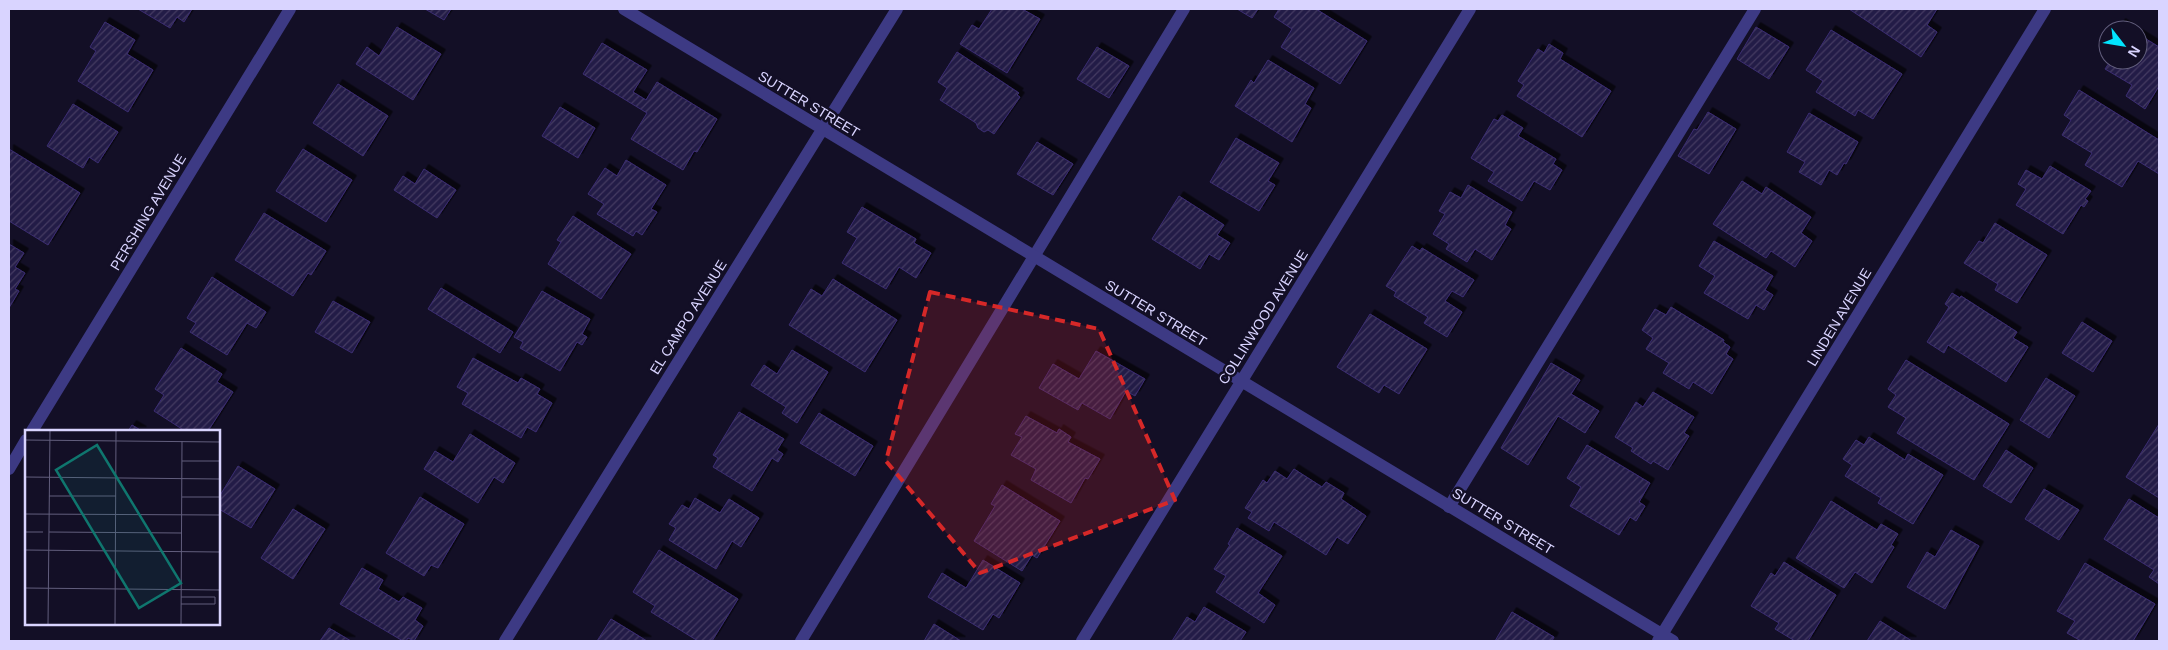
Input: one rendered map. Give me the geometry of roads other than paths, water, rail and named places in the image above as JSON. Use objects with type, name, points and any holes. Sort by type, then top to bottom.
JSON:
[{"type":"street","name":"PERSHING AVENUE","points":[[33,430],[290,9]]},
{"type":"street","name":"SUTTER STREET","points":[[624,9],[1450,507],[1660,638],[1673,641]]},
{"type":"street","name":"EL CAMPO AVENUE","points":[[505,641],[897,9]]},
{"type":"street","points":[[802,641],[1184,9]]},
{"type":"street","name":"COLLINWOOD AVENUE","points":[[1082,641],[1470,9]]},
{"type":"street","points":[[1450,507],[1755,9]]},
{"type":"street","name":"LINDEN AVENUE","points":[[1660,638],[2045,9]]},
{"type":"street","points":[[9,469],[25,442]]}]
